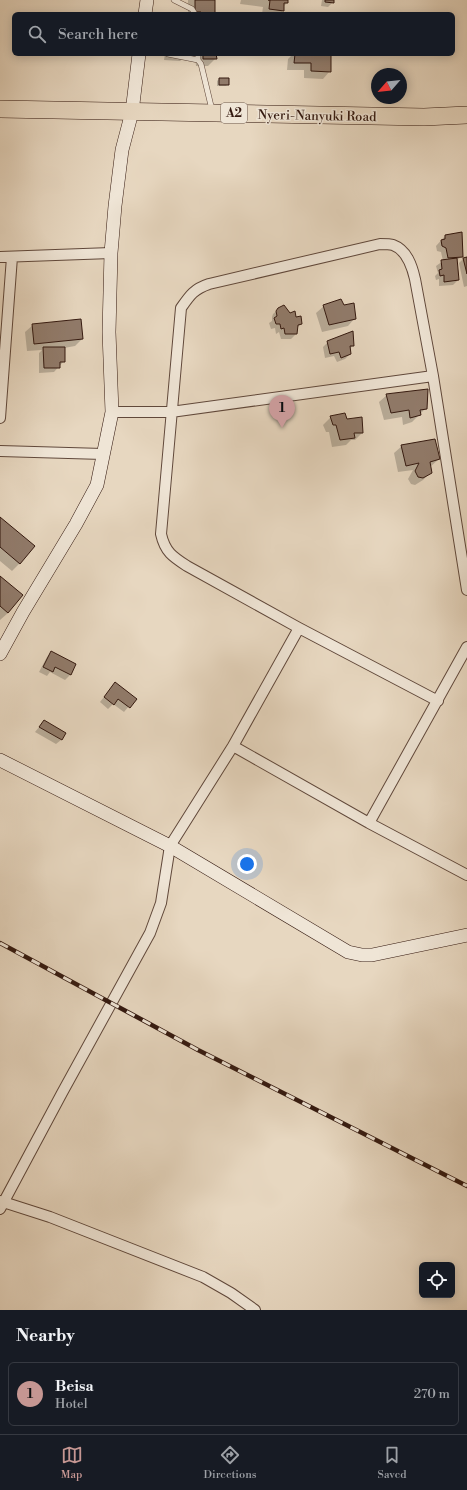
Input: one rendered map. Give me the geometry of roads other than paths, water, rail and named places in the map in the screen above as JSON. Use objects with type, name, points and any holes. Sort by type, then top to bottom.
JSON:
[{"type":"highway","name":"Nyeri-Nanyuki Road","points":[[0,109],[424,117],[467,115]]},
{"type":"street","points":[[145,12],[147,0]]},
{"type":"street","points":[[0,654],[76,524],[97,485],[112,412],[110,332],[111,253],[122,150],[132,112],[139,56]]},
{"type":"street","points":[[438,701],[299,628],[175,558],[164,545],[161,534],[181,308],[193,292],[200,287],[209,284],[380,244],[393,245],[402,250],[413,267],[433,376],[467,590]]},
{"type":"street","points":[[0,257],[111,253]]},
{"type":"street","points":[[0,418],[12,257]]},
{"type":"street","points":[[112,412],[171,412],[433,376]]},
{"type":"street","points":[[0,451],[104,454]]},
{"type":"street","points":[[255,1310],[231,1293],[203,1277],[50,1216],[1,1204],[150,933],[161,903],[170,846],[233,746],[299,628]]},
{"type":"street","points":[[369,823],[467,647]]},
{"type":"street","points":[[233,746],[369,823],[467,875]]},
{"type":"street","points":[[0,760],[170,846],[348,952],[362,955],[372,955],[467,935]]},
{"type":"lane","points":[[174,0],[192,9],[194,12]]},
{"type":"lane","points":[[178,56],[198,60]]},
{"type":"lane","points":[[198,56],[213,113]]},
{"type":"railway","points":[[0,943],[198,1050],[467,1186]]},
{"type":"place","name":"Beisa","points":[[282,428]]}]
